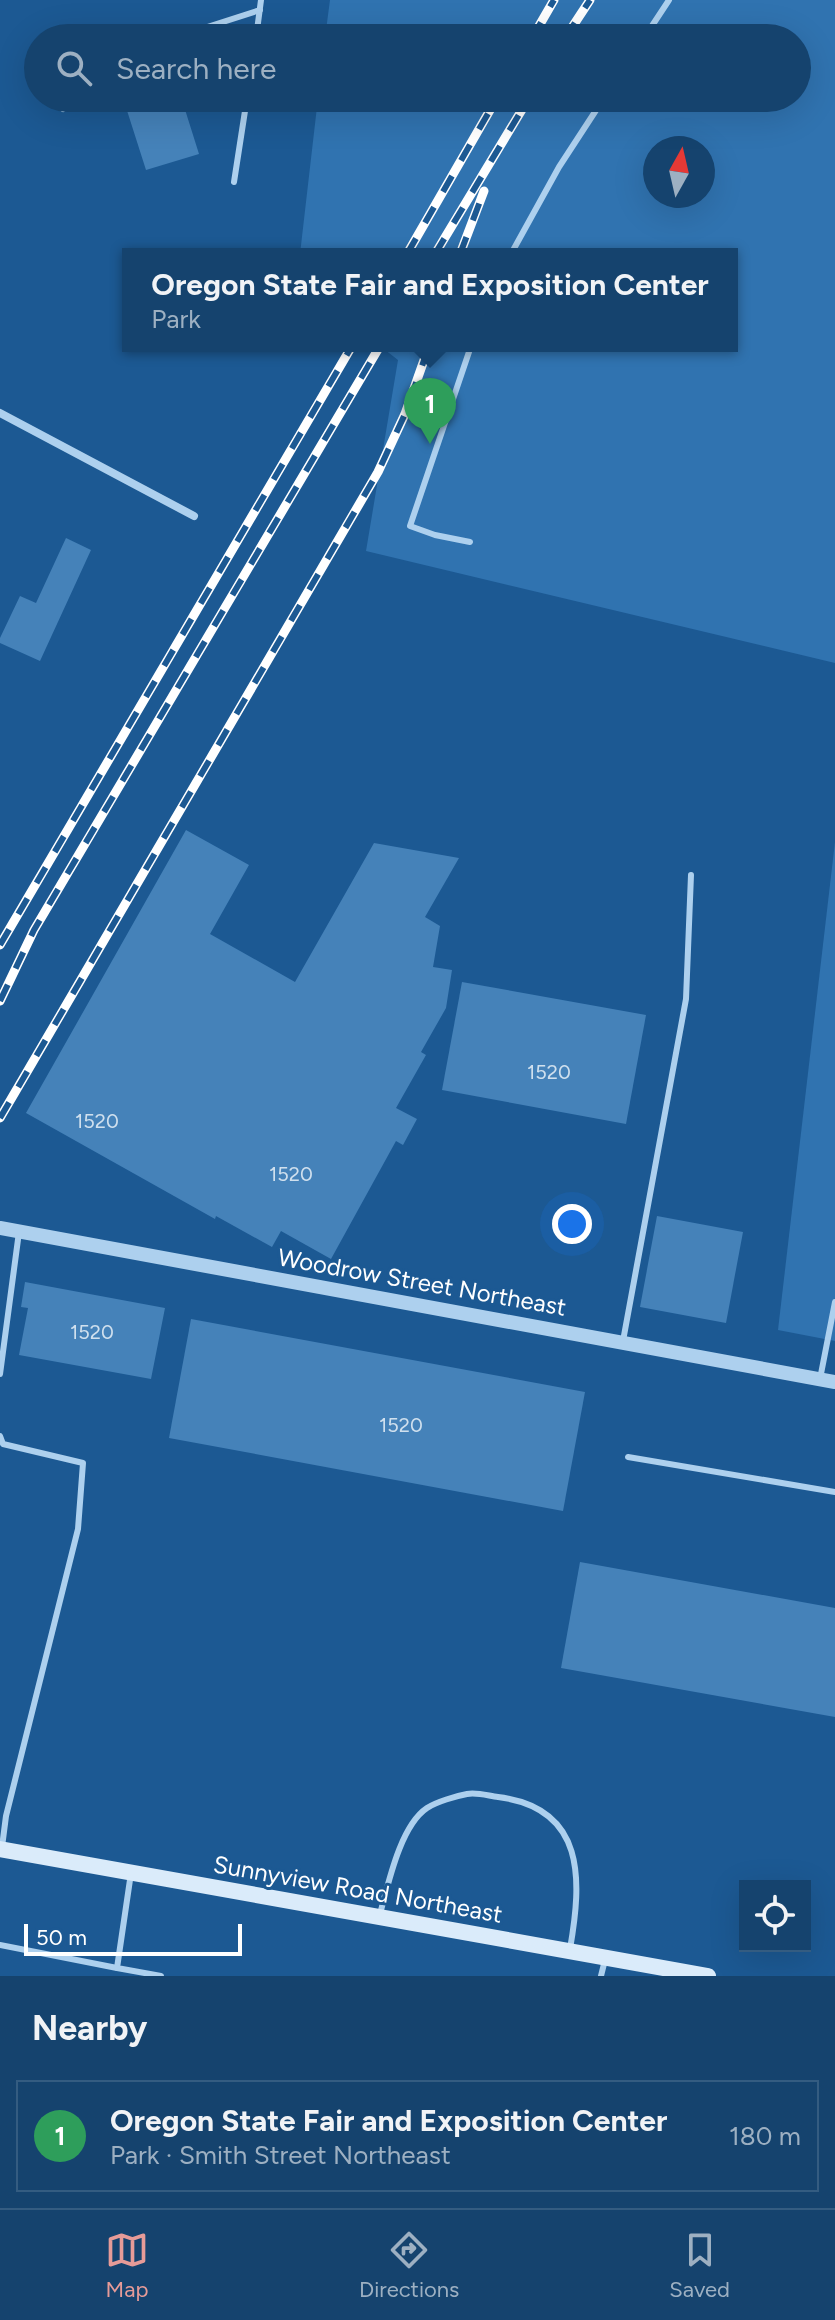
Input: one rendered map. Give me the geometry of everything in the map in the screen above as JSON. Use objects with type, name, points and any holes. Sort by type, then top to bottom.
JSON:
[{"type":"main road","name":"Sunnyview Road Northeast","points":[[1,1849],[708,1976]]},
{"type":"street","points":[[0,413],[194,516]]},
{"type":"street","name":"Woodrow Street Northeast","points":[[0,1228],[827,1380]]},
{"type":"lane","points":[[258,24],[261,0]]},
{"type":"lane","points":[[653,24],[669,0]]},
{"type":"lane","points":[[216,24],[260,10]]},
{"type":"lane","points":[[234,182],[245,112]]},
{"type":"lane","points":[[514,248],[559,167],[595,112]]},
{"type":"lane","points":[[469,352],[410,526],[470,542]]},
{"type":"lane","points":[[623,1341],[686,999],[691,875]]},
{"type":"lane","points":[[0,1374],[19,1232]]},
{"type":"lane","points":[[827,1380],[835,1302]]},
{"type":"lane","points":[[0,1436],[3,1444],[83,1463],[78,1529],[6,1816],[1,1849]]},
{"type":"lane","points":[[628,1457],[835,1492]]},
{"type":"lane","points":[[380,1917],[404,1837],[425,1809],[468,1793],[520,1800],[553,1818],[568,1840],[577,1879],[570,1951]]},
{"type":"lane","points":[[117,1968],[131,1873]]},
{"type":"lane","points":[[0,1945],[161,1976]]},
{"type":"lane","points":[[601,1976],[605,1958]]},
{"type":"shaded area","points":[[330,0],[835,0],[835,663],[366,551],[398,360],[388,352],[738,352],[738,248],[301,248],[316,112],[811,112],[811,24],[327,24]]},
{"type":"shaded area","points":[[835,842],[835,1341],[778,1330]]},
{"type":"building","points":[[127,112],[186,112],[199,154],[146,170]]},
{"type":"building","points":[[66,538],[91,550],[40,661],[0,643],[0,638],[20,596],[36,603]]},
{"type":"building","points":[[186,830],[249,865],[210,934],[295,982],[374,843],[459,858],[425,917],[440,926],[433,967],[452,970],[446,1008],[421,1052],[426,1055],[396,1108],[417,1119],[403,1145],[396,1141],[331,1259],[281,1231],[272,1247],[216,1216],[215,1219],[26,1113]]},
{"type":"building","points":[[462,982],[646,1015],[626,1124],[442,1090]]},
{"type":"building","points":[[657,1216],[743,1232],[726,1323],[640,1307]]},
{"type":"building","points":[[25,1282],[165,1308],[151,1379],[19,1355],[28,1308],[21,1307]]},
{"type":"building","points":[[191,1319],[585,1392],[563,1511],[169,1438]]},
{"type":"building","points":[[580,1562],[835,1608],[835,1717],[561,1668]]},
{"type":"railway","points":[[540,24],[554,0]]},
{"type":"railway","points":[[574,24],[590,0]]},
{"type":"railway","points":[[410,248],[489,112]]},
{"type":"railway","points":[[439,248],[521,112]]},
{"type":"railway","points":[[462,248],[484,191]]},
{"type":"railway","points":[[0,945],[348,352]]},
{"type":"railway","points":[[0,1001],[34,930],[376,352]]},
{"type":"railway","points":[[0,1118],[378,472],[405,414],[427,352]]},
{"type":"place","name":"Oregon State Fair and Exposition Center","points":[[430,444]]}]
